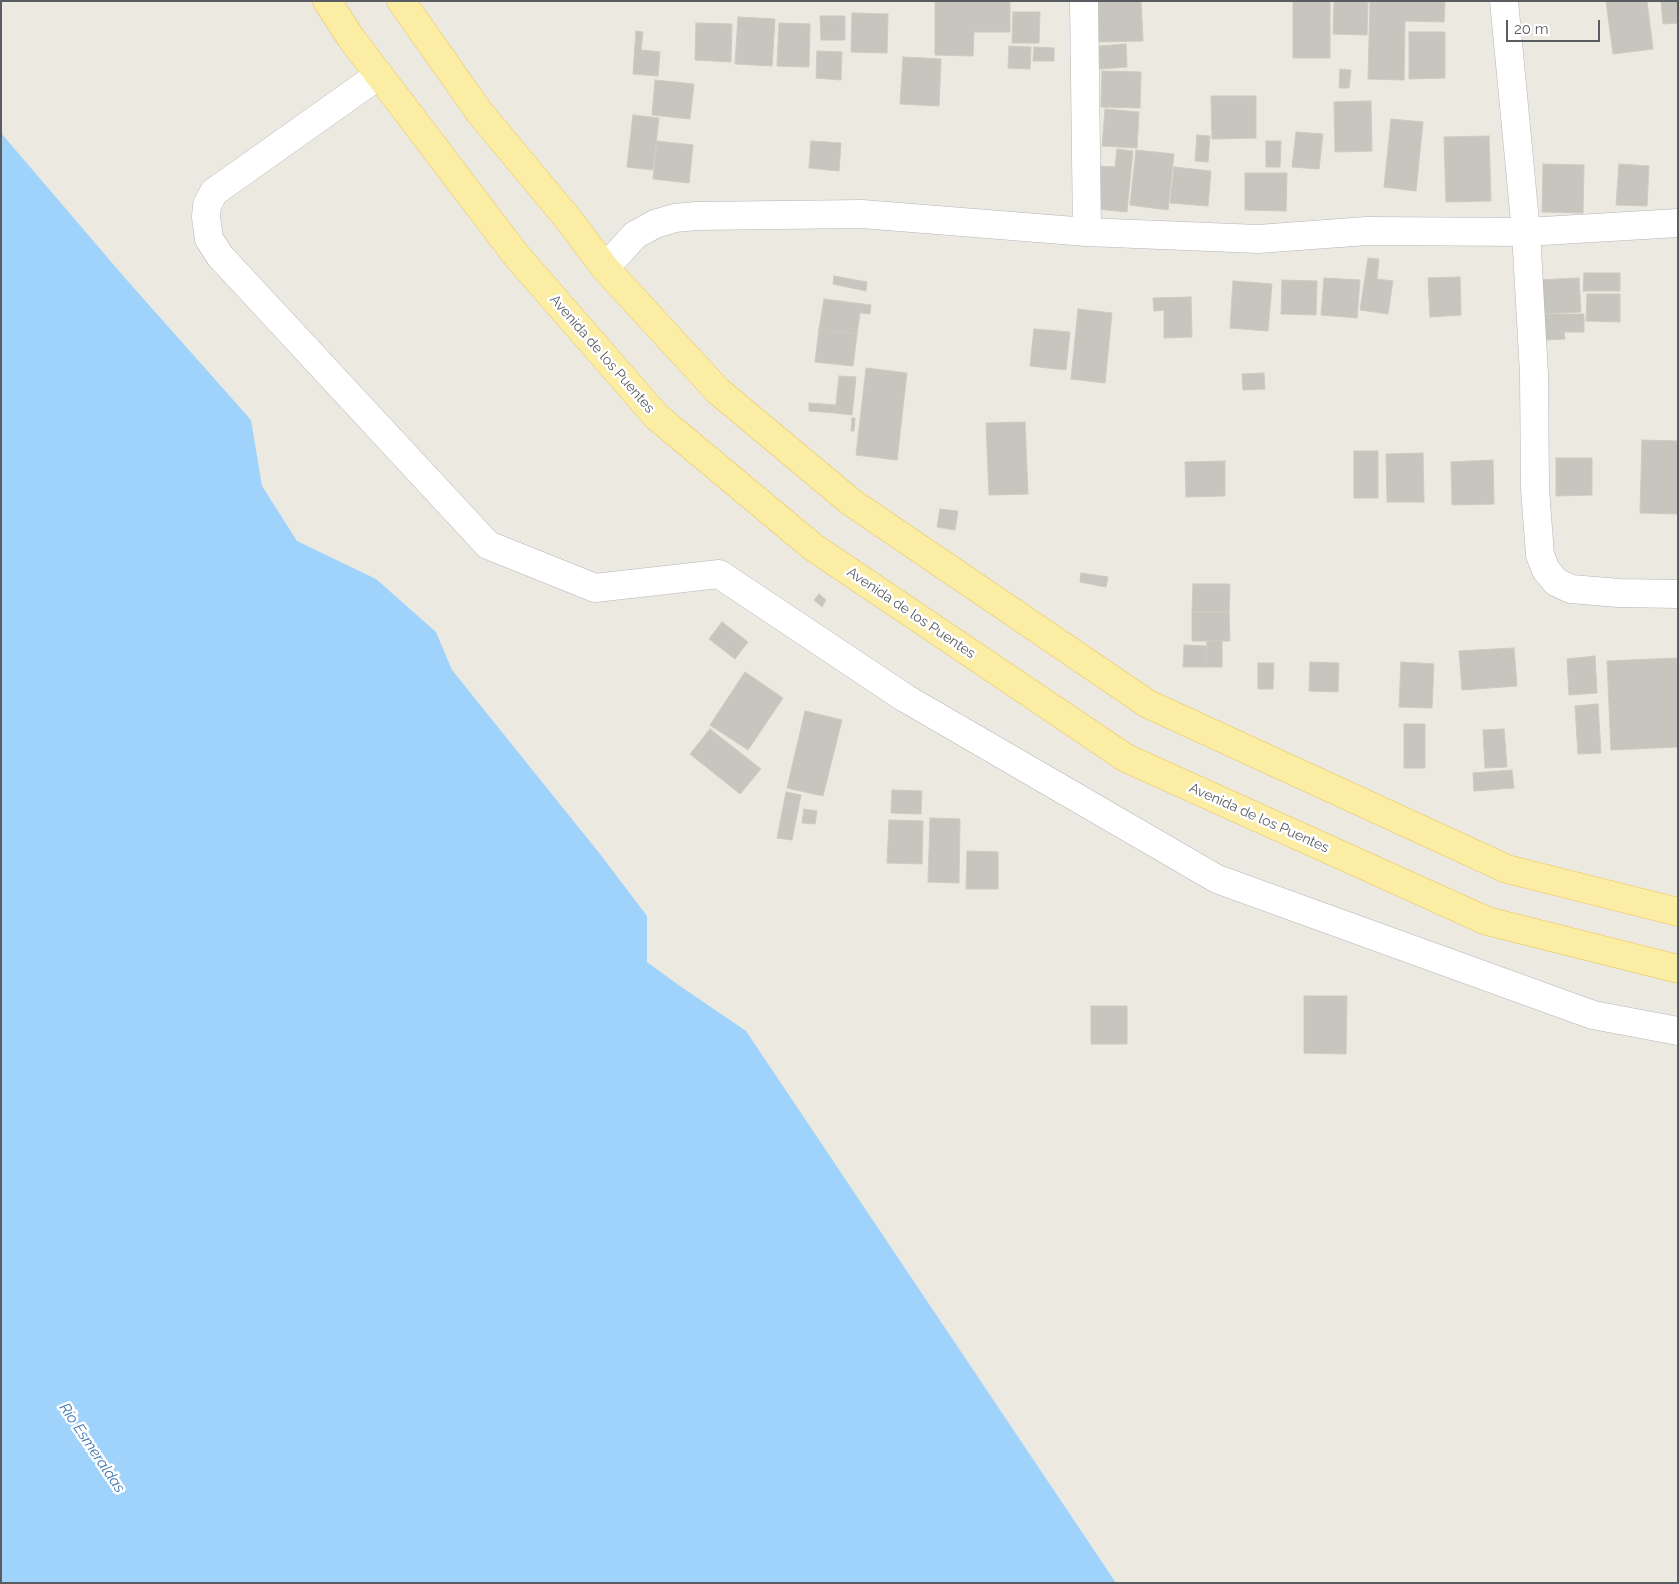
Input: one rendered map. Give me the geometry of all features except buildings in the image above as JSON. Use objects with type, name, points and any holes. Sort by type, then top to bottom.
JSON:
[{"type":"main road","name":"Avenida de los Puentes","points":[[327,1],[351,38],[516,255],[657,417],[813,547],[1126,758],[1487,921],[1678,969]]},
{"type":"main road","points":[[401,1],[480,113],[569,220],[605,268],[718,392],[851,502],[1148,704],[1507,869],[1678,912]]},
{"type":"street","points":[[1084,1],[1087,232]]},
{"type":"street","points":[[1504,1],[1526,232],[1534,374],[1535,489],[1540,555],[1546,570],[1556,582],[1571,589],[1618,593],[1678,594]]},
{"type":"street","points":[[379,75],[214,192],[207,205],[206,217],[209,239],[220,256],[488,545],[595,588],[719,574],[905,698],[1217,879],[1593,1015],[1678,1031]]},
{"type":"street","points":[[605,268],[635,234],[655,224],[696,216],[862,214],[1087,232],[1258,239],[1367,231],[1526,232],[1678,223]]},
{"type":"water","name":"Río Esmeraldas","points":[[1,133],[125,278],[251,420],[262,486],[297,541],[376,579],[436,632],[452,670],[600,854],[647,916],[647,962],[746,1031],[1116,1583],[1,1583]]}]
